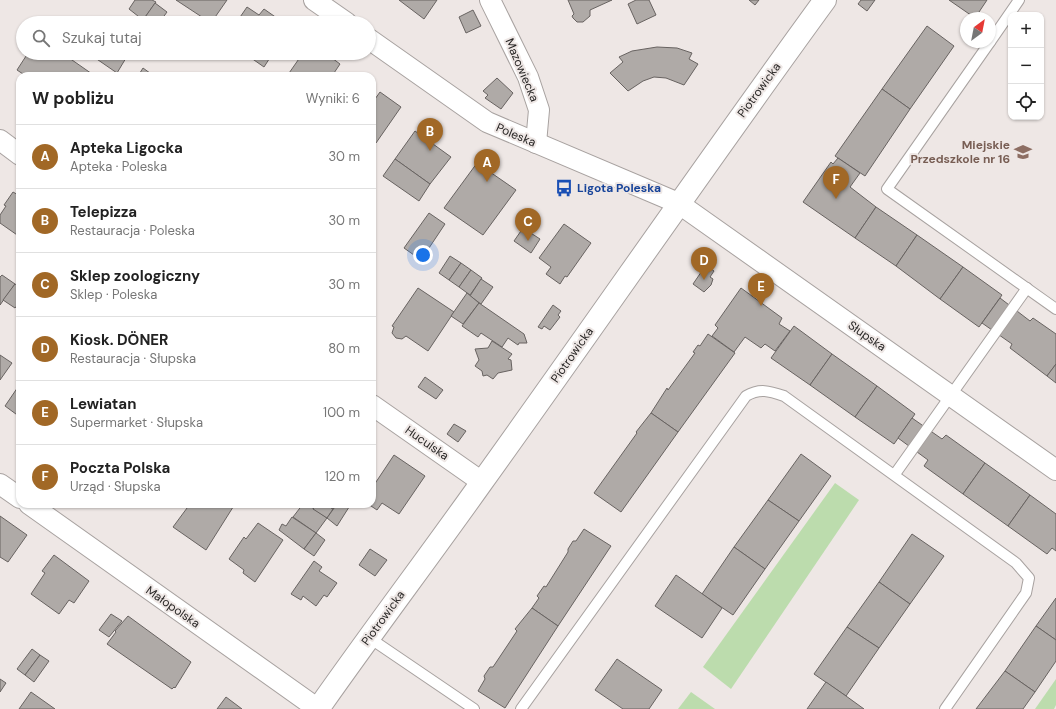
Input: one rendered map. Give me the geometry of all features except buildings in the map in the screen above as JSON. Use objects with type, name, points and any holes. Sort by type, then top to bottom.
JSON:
[{"type":"street","points":[[314,0],[337,16]]},
{"type":"street","name":"Mazowiecka","points":[[490,0],[528,77],[539,110],[536,143]]},
{"type":"street","name":"Piotrowicka","points":[[318,709],[368,637],[482,482],[678,203],[825,0]]},
{"type":"street","name":"Poleska","points":[[376,44],[487,122],[678,203]]},
{"type":"street","points":[[0,140],[16,152]]},
{"type":"street","name":"Słupska","points":[[678,203],[1056,470]]},
{"type":"street","name":"Huculska","points":[[376,407],[482,482]]},
{"type":"street","points":[[0,484],[16,495]]},
{"type":"street","name":"Małopolska","points":[[35,508],[318,709]]},
{"type":"lane","points":[[996,33],[1019,0]]},
{"type":"lane","points":[[986,48],[887,189],[1056,309]]},
{"type":"lane","points":[[895,474],[952,396],[1027,288]]},
{"type":"lane","points":[[521,709],[746,396],[755,391],[767,390],[784,396],[895,474],[1016,563],[1029,578],[1026,593],[945,709]]},
{"type":"lane","points":[[368,637],[474,709]]},
{"type":"green space","points":[[835,483],[859,500],[731,689],[703,667]]},
{"type":"green space","points":[[1056,679],[1056,705],[1054,709],[1035,709]]},
{"type":"green space","points":[[691,692],[715,709],[678,709]]},
{"type":"place","name":"Telepizza","points":[[430,151]]},
{"type":"place","name":"Miejskie Przedszkole nr 16","points":[[1023,152]]},
{"type":"place","name":"Apteka Ligocka","points":[[487,182]]},
{"type":"place","name":"Ligota Poleska","points":[[564,188]]},
{"type":"place","name":"Poczta Polska","points":[[836,199]]},
{"type":"place","name":"Sklep zoologiczny","points":[[528,241]]},
{"type":"place","name":"Kiosk. DÖNER","points":[[704,280]]},
{"type":"place","name":"Lewiatan","points":[[761,306]]}]
